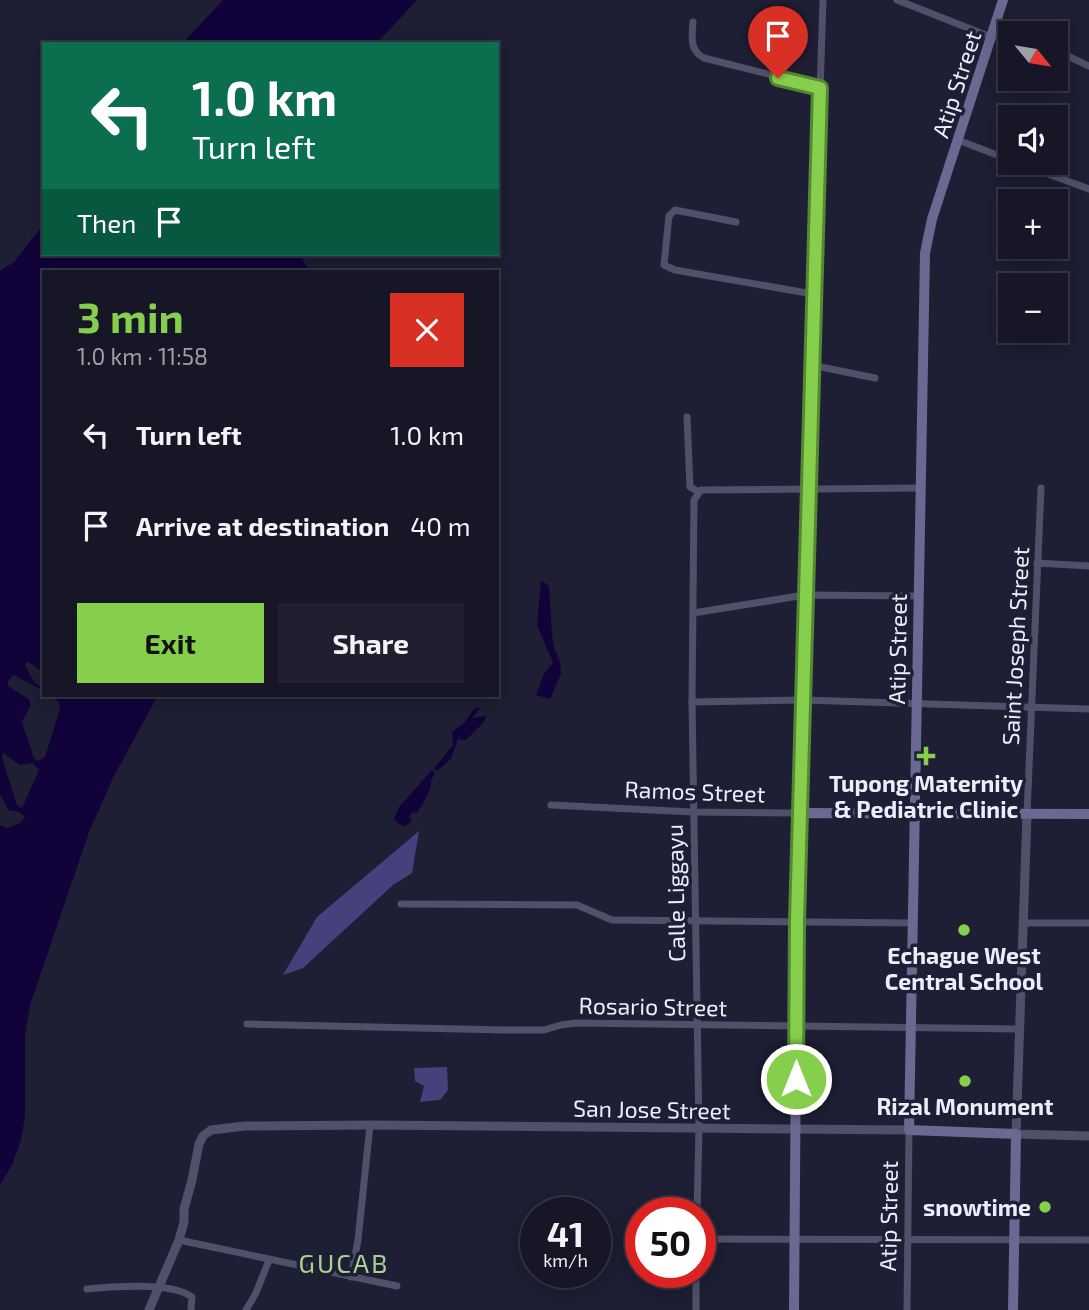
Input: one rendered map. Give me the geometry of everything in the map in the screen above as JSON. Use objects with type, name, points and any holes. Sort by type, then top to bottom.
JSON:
[{"type":"main road","name":"Atip Street","points":[[909,1130],[925,253],[932,219],[1003,0]]},
{"type":"main road","name":"Ramos Street","points":[[800,813],[1089,814]]},
{"type":"main road","points":[[794,1310],[800,813]]},
{"type":"main road","name":"San Jose Street","points":[[909,1130],[1016,1134]]},
{"type":"main road","name":"Saint Joseph Street","points":[[1013,1310],[1016,1134]]},
{"type":"street","points":[[800,813],[807,490],[823,0]]},
{"type":"street","points":[[897,0],[991,37]]},
{"type":"street","points":[[693,22],[694,51],[704,58],[820,88]]},
{"type":"street","points":[[1068,56],[1089,66]]},
{"type":"street","points":[[958,140],[998,155]]},
{"type":"street","points":[[1051,175],[1089,189]]},
{"type":"street","points":[[736,222],[675,210],[669,216],[664,265],[675,270],[813,294]]},
{"type":"street","points":[[811,365],[875,378]]},
{"type":"street","points":[[687,417],[691,486],[700,491],[920,488]]},
{"type":"street","name":"Saint Joseph Street","points":[[1016,1134],[1041,488]]},
{"type":"street","name":"Calle Liggayu","points":[[697,1197],[699,1129],[692,702],[694,500],[700,491]]},
{"type":"street","points":[[1037,563],[1089,566]]},
{"type":"street","points":[[693,613],[805,595],[917,596]]},
{"type":"street","points":[[692,702],[803,700],[1089,709]]},
{"type":"street","name":"Ramos Street","points":[[551,805],[693,812],[800,813]]},
{"type":"street","points":[[401,904],[577,905],[612,920],[912,923]]},
{"type":"street","points":[[1023,923],[1089,923]]},
{"type":"street","name":"Rosario Street","points":[[247,1024],[380,1029],[544,1030],[568,1023],[1018,1030]]},
{"type":"street","points":[[351,1277],[358,1240],[370,1125]]},
{"type":"street","name":"San Jose Street","points":[[179,1240],[195,1156],[203,1136],[211,1130],[245,1126],[370,1125],[909,1130]]},
{"type":"street","name":"Atip Street","points":[[906,1310],[909,1130]]},
{"type":"street","name":"San Jose Street","points":[[1016,1134],[1089,1136]]},
{"type":"street","points":[[716,1239],[1089,1240]]},
{"type":"street","points":[[149,1310],[179,1240],[397,1286]]},
{"type":"street","points":[[246,1310],[269,1260]]},
{"type":"street","points":[[87,1289],[107,1286],[158,1288],[189,1294],[192,1297],[191,1310]]},
{"type":"street","points":[[696,1288],[696,1310]]},
{"type":"shaded area","points":[[223,0],[417,0],[378,42],[184,42]]},
{"type":"shaded area","points":[[42,227],[42,256],[301,256],[308,270],[42,270],[42,672],[29,662],[25,666],[42,690],[14,675],[8,681],[8,686],[30,700],[22,722],[34,758],[38,761],[45,757],[60,709],[59,702],[53,697],[157,697],[114,776],[89,832],[30,1005],[25,1036],[25,1117],[21,1140],[12,1165],[0,1185],[0,825],[7,828],[20,823],[25,817],[19,812],[8,810],[0,794],[0,271],[14,262]],"holes":[[[3,753],[20,765],[33,763],[39,770],[22,808],[17,805],[2,758]]]},
{"type":"shaded area","points":[[541,580],[549,586],[552,635],[561,674],[550,699],[536,695],[544,674],[553,663],[537,625]]},
{"type":"shaded area","points":[[481,707],[472,718],[486,716],[484,722],[466,740],[458,739],[451,759],[437,771],[434,768],[453,745],[452,732],[465,722],[474,709]]},
{"type":"shaded area","points":[[432,770],[435,774],[431,786],[417,813],[412,812],[409,818],[412,820],[406,826],[399,824],[394,819],[399,807]]},
{"type":"shaded area","points":[[419,831],[412,873],[393,885],[303,968],[283,975],[317,917]]},
{"type":"shaded area","points":[[447,1067],[448,1090],[440,1100],[420,1102],[424,1086],[415,1081],[414,1068]]},
{"type":"place","name":"Tupong Maternity & Pediatric Clinic","points":[[926,756]]},
{"type":"place","name":"Echague West Central School","points":[[964,930]]},
{"type":"place","name":"Rizal Monument","points":[[965,1081]]},
{"type":"place","name":"snowtime","points":[[1045,1207]]},
{"type":"district","name":"GUCAB","points":[[344,1262]]},
{"type":"route","points":[[778,78],[820,88],[807,490],[796,1079]]}]
